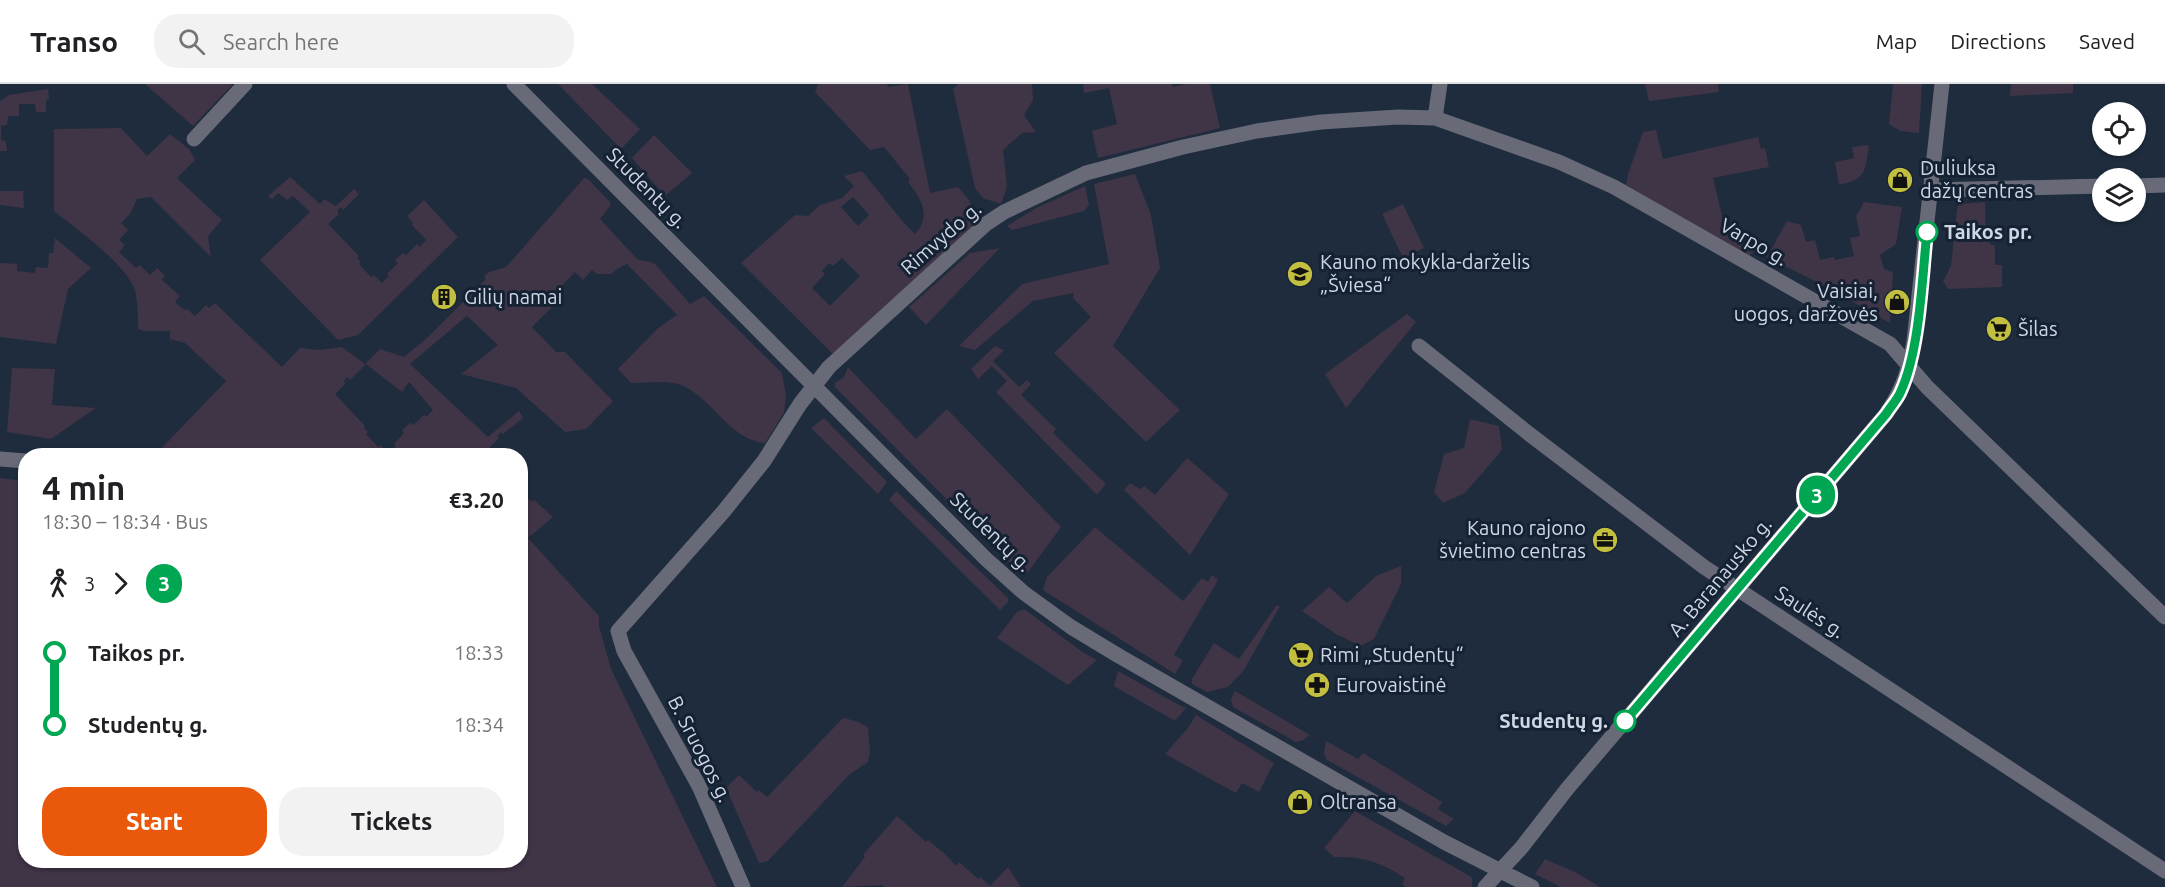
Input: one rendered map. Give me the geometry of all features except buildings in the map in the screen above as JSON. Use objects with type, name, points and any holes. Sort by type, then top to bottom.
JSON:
[{"type":"street","points":[[194,139],[245,84]]},
{"type":"street","name":"Studentų g.","points":[[514,84],[987,559],[1024,593],[1071,627],[1119,657],[1444,842],[1532,887]]},
{"type":"street","points":[[1434,118],[1440,84]]},
{"type":"street","name":"A. Baranausko g.","points":[[1485,887],[1522,847],[1567,789],[1886,414],[1901,392],[1910,367],[1914,341],[1942,84]]},
{"type":"street","name":"Rimvydo g.","points":[[618,631],[764,461],[800,404],[829,367],[986,224],[1004,212],[1086,173],[1183,147],[1257,131],[1321,122],[1398,117],[1434,118]]},
{"type":"street","name":"Varpo g.","points":[[1434,118],[1559,162],[1614,187],[1890,344],[1927,387],[2165,617]]},
{"type":"street","points":[[2146,186],[2165,185]]},
{"type":"street","points":[[1931,190],[2092,186]]},
{"type":"street","name":"Saulės g.","points":[[1419,346],[1528,433],[1704,567],[2165,871]]},
{"type":"street","points":[[0,459],[18,460]]},
{"type":"street","name":"B. Sruogos g.","points":[[618,631],[624,651],[699,786],[743,887]]},
{"type":"shaded area","points":[[145,84],[231,84],[232,85],[193,126]]},
{"type":"shaded area","points":[[558,84],[592,84],[640,129],[621,149]]},
{"type":"shaded area","points":[[818,84],[887,84],[888,87],[908,84],[930,193],[958,187],[968,199],[980,223],[833,354],[741,263],[795,215],[808,216],[820,205],[842,198],[854,186],[844,176],[862,171],[915,234],[924,214],[917,195],[908,182],[910,179],[884,147],[870,150],[815,92]],"holes":[[[853,197],[869,215],[858,226],[841,207]],[[842,258],[860,276],[830,306],[812,288],[825,274],[822,271],[829,263],[833,266]]]},
{"type":"shaded area","points":[[958,84],[1032,84],[1033,100],[1024,115],[1036,132],[1022,133],[1003,150],[1007,187],[1001,204],[983,198],[975,188],[953,89]]},
{"type":"shaded area","points":[[1083,84],[1172,84],[1173,87],[1186,84],[1210,84],[1220,128],[1098,158],[1092,131],[1117,124],[1109,88],[1084,93]]},
{"type":"shaded area","points":[[1645,84],[1718,84],[1719,92],[1649,101]]},
{"type":"shaded area","points":[[1893,84],[1922,84],[1919,133],[1900,131],[1889,124]]},
{"type":"shaded area","points":[[2011,84],[2073,84],[2073,93],[2010,96]]},
{"type":"shaded area","points":[[48,89],[49,99],[46,100],[46,112],[36,112],[35,104],[19,104],[19,116],[8,116],[7,125],[1,126],[1,140],[6,141],[7,151],[0,151],[0,101],[9,95]]},
{"type":"shaded area","points":[[121,128],[147,156],[170,134],[189,149],[195,160],[177,178],[222,220],[208,236],[211,257],[151,197],[137,199],[130,214],[121,223],[128,230],[119,240],[125,245],[119,252],[136,268],[140,265],[150,275],[157,268],[165,276],[162,280],[180,296],[175,302],[195,316],[206,305],[209,308],[215,303],[282,367],[300,348],[319,350],[342,347],[365,364],[380,349],[404,357],[426,339],[486,279],[484,276],[489,272],[506,267],[584,178],[588,179],[610,202],[610,206],[600,219],[637,259],[654,263],[690,304],[704,296],[782,373],[786,396],[784,413],[765,443],[741,434],[701,397],[678,384],[631,383],[618,369],[658,328],[677,315],[627,264],[611,274],[597,274],[592,270],[583,280],[575,272],[548,300],[553,306],[532,327],[556,352],[565,352],[613,401],[586,429],[565,432],[516,388],[461,374],[498,345],[467,316],[410,364],[488,437],[519,411],[523,418],[503,434],[501,432],[497,436],[499,438],[489,448],[394,448],[396,446],[394,444],[404,433],[402,430],[410,423],[413,425],[424,415],[426,417],[433,410],[409,382],[402,392],[366,364],[350,380],[347,377],[345,384],[335,394],[365,426],[368,432],[366,434],[378,447],[380,445],[383,448],[162,448],[226,381],[185,343],[170,339],[170,331],[138,329],[136,296],[130,281],[112,259],[54,211],[54,129]]},
{"type":"shaded area","points":[[1656,130],[1663,159],[1758,137],[1761,149],[1765,148],[1769,167],[1713,178],[1724,224],[1761,245],[1748,257],[1626,185],[1643,132]]},
{"type":"shaded area","points":[[654,135],[692,173],[665,196],[632,158]]},
{"type":"shaded area","points":[[1869,145],[1867,161],[1860,177],[1839,185],[1835,162],[1854,158],[1852,147]]},
{"type":"shaded area","points":[[1135,174],[1151,215],[1160,268],[1113,346],[1180,410],[1146,442],[1054,353],[1091,317],[1073,298],[1074,293],[1033,301],[975,350],[959,346],[1022,284],[1109,264],[1094,184]]},
{"type":"shaded area","points":[[290,177],[320,204],[324,199],[336,206],[354,189],[359,194],[343,210],[341,207],[337,211],[339,214],[328,224],[359,256],[357,258],[361,262],[359,264],[371,277],[374,275],[382,283],[398,263],[395,260],[403,253],[406,255],[417,244],[420,247],[426,240],[407,216],[424,200],[458,237],[358,335],[338,340],[260,260],[310,212],[293,196],[287,200],[278,193],[272,199],[268,196]]},
{"type":"shaded area","points":[[1085,186],[1089,205],[1084,211],[1012,230],[1007,226],[1036,208]]},
{"type":"shaded area","points":[[0,191],[23,191],[24,208],[0,205]]},
{"type":"shaded area","points":[[1864,202],[1902,207],[1896,244],[1880,255],[1884,269],[1893,272],[1890,323],[1829,288],[1767,257],[1787,221],[1801,225],[1806,242],[1815,240],[1820,260],[1854,256],[1850,238],[1860,236],[1856,216]]},
{"type":"shaded area","points":[[1985,202],[1986,236],[1990,236],[1990,245],[1995,245],[1995,265],[2002,265],[2002,287],[1948,289],[1943,281],[1951,266],[1959,204]]},
{"type":"shaded area","points":[[1403,204],[1424,248],[1403,258],[1382,214]]},
{"type":"shaded area","points":[[55,238],[91,268],[68,289],[56,344],[0,337],[0,263],[17,264],[17,271],[35,273],[36,267],[48,268],[49,253],[53,253]]},
{"type":"shaded area","points":[[1000,248],[926,325],[909,307],[970,253]]},
{"type":"shaded area","points":[[1407,314],[1416,322],[1346,408],[1325,374]]},
{"type":"shaded area","points":[[995,346],[1004,350],[993,361],[1019,387],[1027,380],[1031,384],[1021,395],[1056,429],[1053,433],[1106,484],[1097,495],[996,392],[1007,381],[992,366],[978,379],[971,369]]},
{"type":"shaded area","points":[[848,367],[916,439],[947,409],[1061,527],[1028,572],[1019,572],[835,387],[835,383],[844,377]]},
{"type":"shaded area","points":[[12,368],[55,369],[52,405],[96,408],[51,439],[7,432]]},
{"type":"shaded area","points":[[824,418],[887,482],[878,494],[811,428]]},
{"type":"shaded area","points":[[1470,419],[1499,426],[1502,450],[1465,493],[1443,503],[1434,492],[1444,454],[1464,448]]},
{"type":"shaded area","points":[[1187,458],[1229,494],[1190,555],[1124,490],[1130,483],[1140,489],[1144,486],[1155,495]]},
{"type":"shaded area","points":[[0,478],[18,480],[18,868],[528,868],[528,538],[599,616],[599,626],[611,669],[717,887],[0,887]]},
{"type":"shaded area","points":[[896,491],[1008,598],[1008,602],[1000,610],[889,500]]},
{"type":"shaded area","points":[[528,498],[532,502],[534,500],[553,517],[528,538]]},
{"type":"shaded area","points":[[1095,527],[1183,601],[1202,578],[1208,582],[1212,575],[1218,580],[1174,655],[1183,660],[1175,674],[1043,590],[1047,577]]},
{"type":"shaded area","points":[[1401,566],[1401,584],[1374,639],[1361,646],[1336,634],[1302,611],[1329,587],[1347,603],[1376,576]]},
{"type":"shaded area","points":[[1276,606],[1280,606],[1244,670],[1228,687],[1207,692],[1192,684],[1192,679],[1214,643],[1239,659]]},
{"type":"shaded area","points":[[1024,609],[1097,660],[1068,685],[997,638],[1017,612]]},
{"type":"shaded area","points":[[1118,671],[1186,708],[1175,721],[1114,686]]},
{"type":"shaded area","points":[[1235,691],[1310,735],[1296,742],[1233,707],[1231,700]]},
{"type":"shaded area","points":[[1196,715],[1274,763],[1259,792],[1242,783],[1236,793],[1165,754],[1188,728]]},
{"type":"shaded area","points":[[843,718],[868,727],[870,752],[868,762],[850,774],[768,861],[759,863],[726,788],[739,775],[757,792],[759,790],[767,797]]},
{"type":"shaded area","points":[[1326,741],[1358,759],[1363,753],[1442,802],[1438,809],[1454,819],[1446,826],[1327,760],[1324,754]]},
{"type":"shaded area","points":[[1355,811],[1468,875],[1472,878],[1472,887],[1406,887],[1402,884],[1405,878],[1379,864],[1362,859],[1334,857],[1324,848]]},
{"type":"shaded area","points":[[897,816],[926,842],[928,840],[945,854],[956,866],[959,862],[978,879],[980,877],[990,886],[1008,867],[1021,887],[884,887],[882,885],[842,887],[865,857],[863,855]]},
{"type":"shaded area","points":[[1545,859],[1577,873],[1600,887],[1561,887],[1535,874]]},
{"type":"bus line","name":"3","points":[[1625,721],[1886,414],[1901,392],[1910,367],[1927,232]]},
{"type":"place","name":"Duliuksa dažų centras","points":[[1900,180]]},
{"type":"place","name":"Taikos pr.","points":[[1927,232]]},
{"type":"place","name":"Kauno mokykla-darželis „Šviesa“","points":[[1300,274]]},
{"type":"place","name":"Gilių namai","points":[[444,297]]},
{"type":"place","name":"Vaisiai, uogos, daržovės","points":[[1897,302]]},
{"type":"place","name":"Šilas","points":[[1999,329]]},
{"type":"place","name":"Kauno rajono švietimo centras","points":[[1605,540]]},
{"type":"place","name":"Rimi „Studentų“","points":[[1301,655]]},
{"type":"place","name":"Eurovaistinė","points":[[1317,685]]},
{"type":"place","name":"Studentų g.","points":[[1625,721]]},
{"type":"place","name":"Oltransa","points":[[1300,802]]}]
